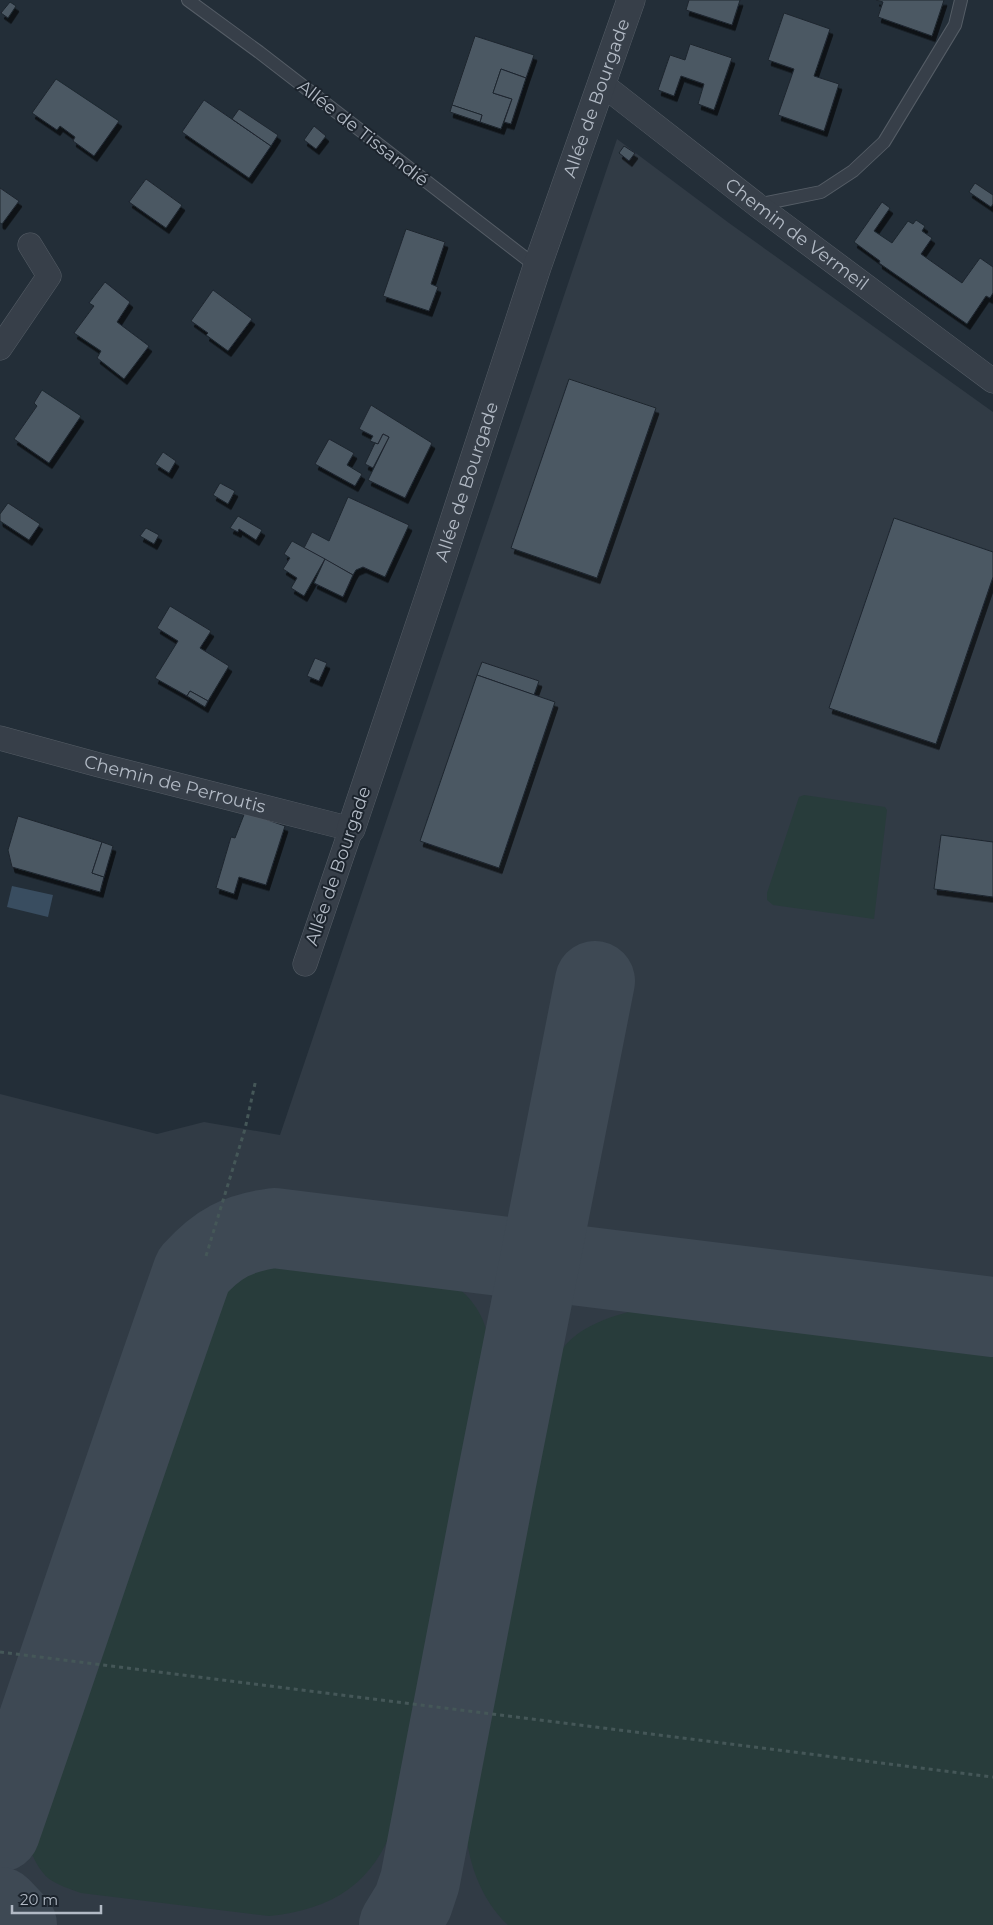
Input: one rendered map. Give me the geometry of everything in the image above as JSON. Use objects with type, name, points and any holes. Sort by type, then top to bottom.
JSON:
[{"type":"street","name":"Allée de Bourgade","points":[[305,964],[431,591],[537,267],[631,0]]},
{"type":"street","name":"Chemin de Vermeil","points":[[602,84],[757,205],[993,381]]},
{"type":"street","points":[[0,348],[49,276],[30,245]]},
{"type":"street","name":"Chemin de Perroutis","points":[[0,738],[351,829]]},
{"type":"lane","name":"Allée de Tissandié","points":[[188,0],[259,52],[537,267]]},
{"type":"lane","points":[[757,205],[821,192],[853,171],[884,142],[955,24],[961,0]]},
{"type":"path","points":[[206,1256],[245,1129],[256,1079]]},
{"type":"path","points":[[0,1652],[993,1777]]},
{"type":"shaded area","points":[[617,139],[729,223],[993,412],[993,1925],[0,1925],[0,1094],[157,1134],[204,1122],[280,1135]]},
{"type":"green space","points":[[804,795],[885,807],[887,810],[874,919],[773,905],[767,900],[767,893],[799,797]]},
{"type":"green space","points":[[253,1260],[292,1262],[450,1283],[471,1300],[481,1316],[488,1341],[395,1821],[376,1861],[363,1877],[348,1890],[331,1900],[312,1907],[292,1913],[269,1916],[81,1893],[72,1890],[59,1885],[42,1872],[29,1846],[26,1827],[27,1809],[198,1308],[207,1291],[220,1277],[235,1267]]},
{"type":"green space","points":[[651,1308],[993,1350],[993,1925],[508,1925],[497,1913],[480,1886],[474,1871],[467,1840],[466,1808],[552,1371],[563,1348],[584,1330],[596,1323],[624,1313]]},
{"type":"water","points":[[12,886],[53,895],[48,917],[7,907]]},
{"type":"building","points":[[689,0],[740,0],[732,25],[686,10]]},
{"type":"building","points":[[876,0],[944,0],[932,36],[878,17],[883,2]]},
{"type":"building","points":[[10,2],[16,6],[8,18],[1,13]]},
{"type":"building","points":[[784,13],[830,29],[814,76],[839,84],[824,131],[778,115],[794,69],[768,60]]},
{"type":"building","points":[[475,36],[534,55],[526,78],[501,69],[493,93],[512,99],[501,129],[480,122],[482,115],[452,105]]},
{"type":"building","points":[[690,44],[732,58],[714,110],[698,104],[704,84],[681,76],[674,96],[658,90],[670,55],[685,60]]},
{"type":"building","points":[[501,69],[526,78],[511,124],[504,122],[512,99],[493,93]]},
{"type":"building","points":[[56,79],[119,121],[94,156],[73,141],[75,137],[60,126],[57,130],[32,113]]},
{"type":"building","points":[[204,100],[271,146],[249,178],[182,132]]},
{"type":"building","points":[[452,105],[482,115],[480,122],[450,112]]},
{"type":"building","points":[[239,109],[278,135],[271,146],[232,119]]},
{"type":"building","points":[[314,126],[326,136],[316,149],[304,140]]},
{"type":"building","points":[[624,146],[635,153],[629,161],[619,153]]},
{"type":"building","points":[[146,179],[182,205],[166,228],[129,202]]},
{"type":"building","points":[[975,183],[993,195],[991,207],[969,192]]},
{"type":"building","points":[[0,188],[19,201],[2,224],[0,223]]},
{"type":"building","points":[[882,202],[890,208],[874,231],[892,243],[908,221],[913,224],[916,220],[925,226],[922,231],[932,238],[921,254],[962,283],[980,258],[993,267],[993,293],[990,298],[986,296],[967,324],[879,263],[880,261],[854,242]]},
{"type":"building","points":[[406,229],[445,242],[431,284],[438,287],[429,311],[383,296]]},
{"type":"building","points":[[105,282],[130,302],[117,322],[149,346],[124,379],[97,358],[101,351],[74,333],[94,306],[89,303]]},
{"type":"building","points":[[213,290],[252,319],[228,351],[191,321]]},
{"type":"building","points":[[569,379],[656,408],[597,578],[511,548]]},
{"type":"building","points":[[42,390],[81,416],[49,463],[14,439],[37,406],[34,403]]},
{"type":"building","points":[[371,405],[432,443],[405,498],[368,480],[389,437],[383,434],[378,444],[370,441],[373,436],[359,429]]},
{"type":"building","points":[[383,434],[389,437],[373,468],[365,464],[375,443],[378,444]]},
{"type":"building","points":[[329,439],[354,453],[347,465],[362,474],[355,486],[315,464]]},
{"type":"building","points":[[163,452],[176,461],[169,473],[155,464]]},
{"type":"building","points":[[220,483],[235,491],[228,504],[213,495]]},
{"type":"building","points":[[348,497],[409,525],[385,577],[363,567],[356,570],[353,575],[304,548],[312,532],[329,541]]},
{"type":"building","points":[[8,503],[40,524],[29,540],[0,521],[0,514]]},
{"type":"building","points":[[238,516],[262,530],[256,540],[239,529],[238,532],[230,528]]},
{"type":"building","points":[[894,518],[993,552],[993,577],[936,744],[829,708]]},
{"type":"building","points":[[146,528],[159,535],[154,544],[140,536]]},
{"type":"building","points":[[292,541],[325,559],[304,596],[291,588],[297,578],[283,569],[290,558],[284,554]]},
{"type":"building","points":[[325,559],[353,575],[343,597],[314,583]]},
{"type":"building","points":[[170,606],[211,631],[200,648],[229,666],[208,701],[190,691],[187,696],[155,678],[178,641],[157,628]]},
{"type":"building","points":[[315,658],[327,663],[319,681],[307,676]]},
{"type":"building","points":[[482,662],[539,681],[534,695],[477,675]]},
{"type":"building","points":[[477,675],[555,702],[499,868],[420,841]]},
{"type":"building","points":[[190,691],[208,701],[205,707],[187,696]]},
{"type":"building","points":[[245,812],[285,826],[266,885],[239,877],[234,894],[216,888],[231,837],[235,838]]},
{"type":"building","points":[[18,816],[102,842],[92,873],[104,877],[100,892],[12,867],[8,850]]},
{"type":"building","points":[[941,835],[993,842],[993,897],[934,889]]},
{"type":"building","points":[[102,842],[113,846],[104,877],[92,873]]},
{"type":"taxiway","points":[[399,1925],[413,1902],[420,1881],[595,981]]},
{"type":"taxiway","points":[[0,1832],[193,1271],[211,1253],[229,1241],[239,1236],[274,1228],[993,1317]]},
{"type":"taxiway","points":[[0,1907],[17,1925]]}]
